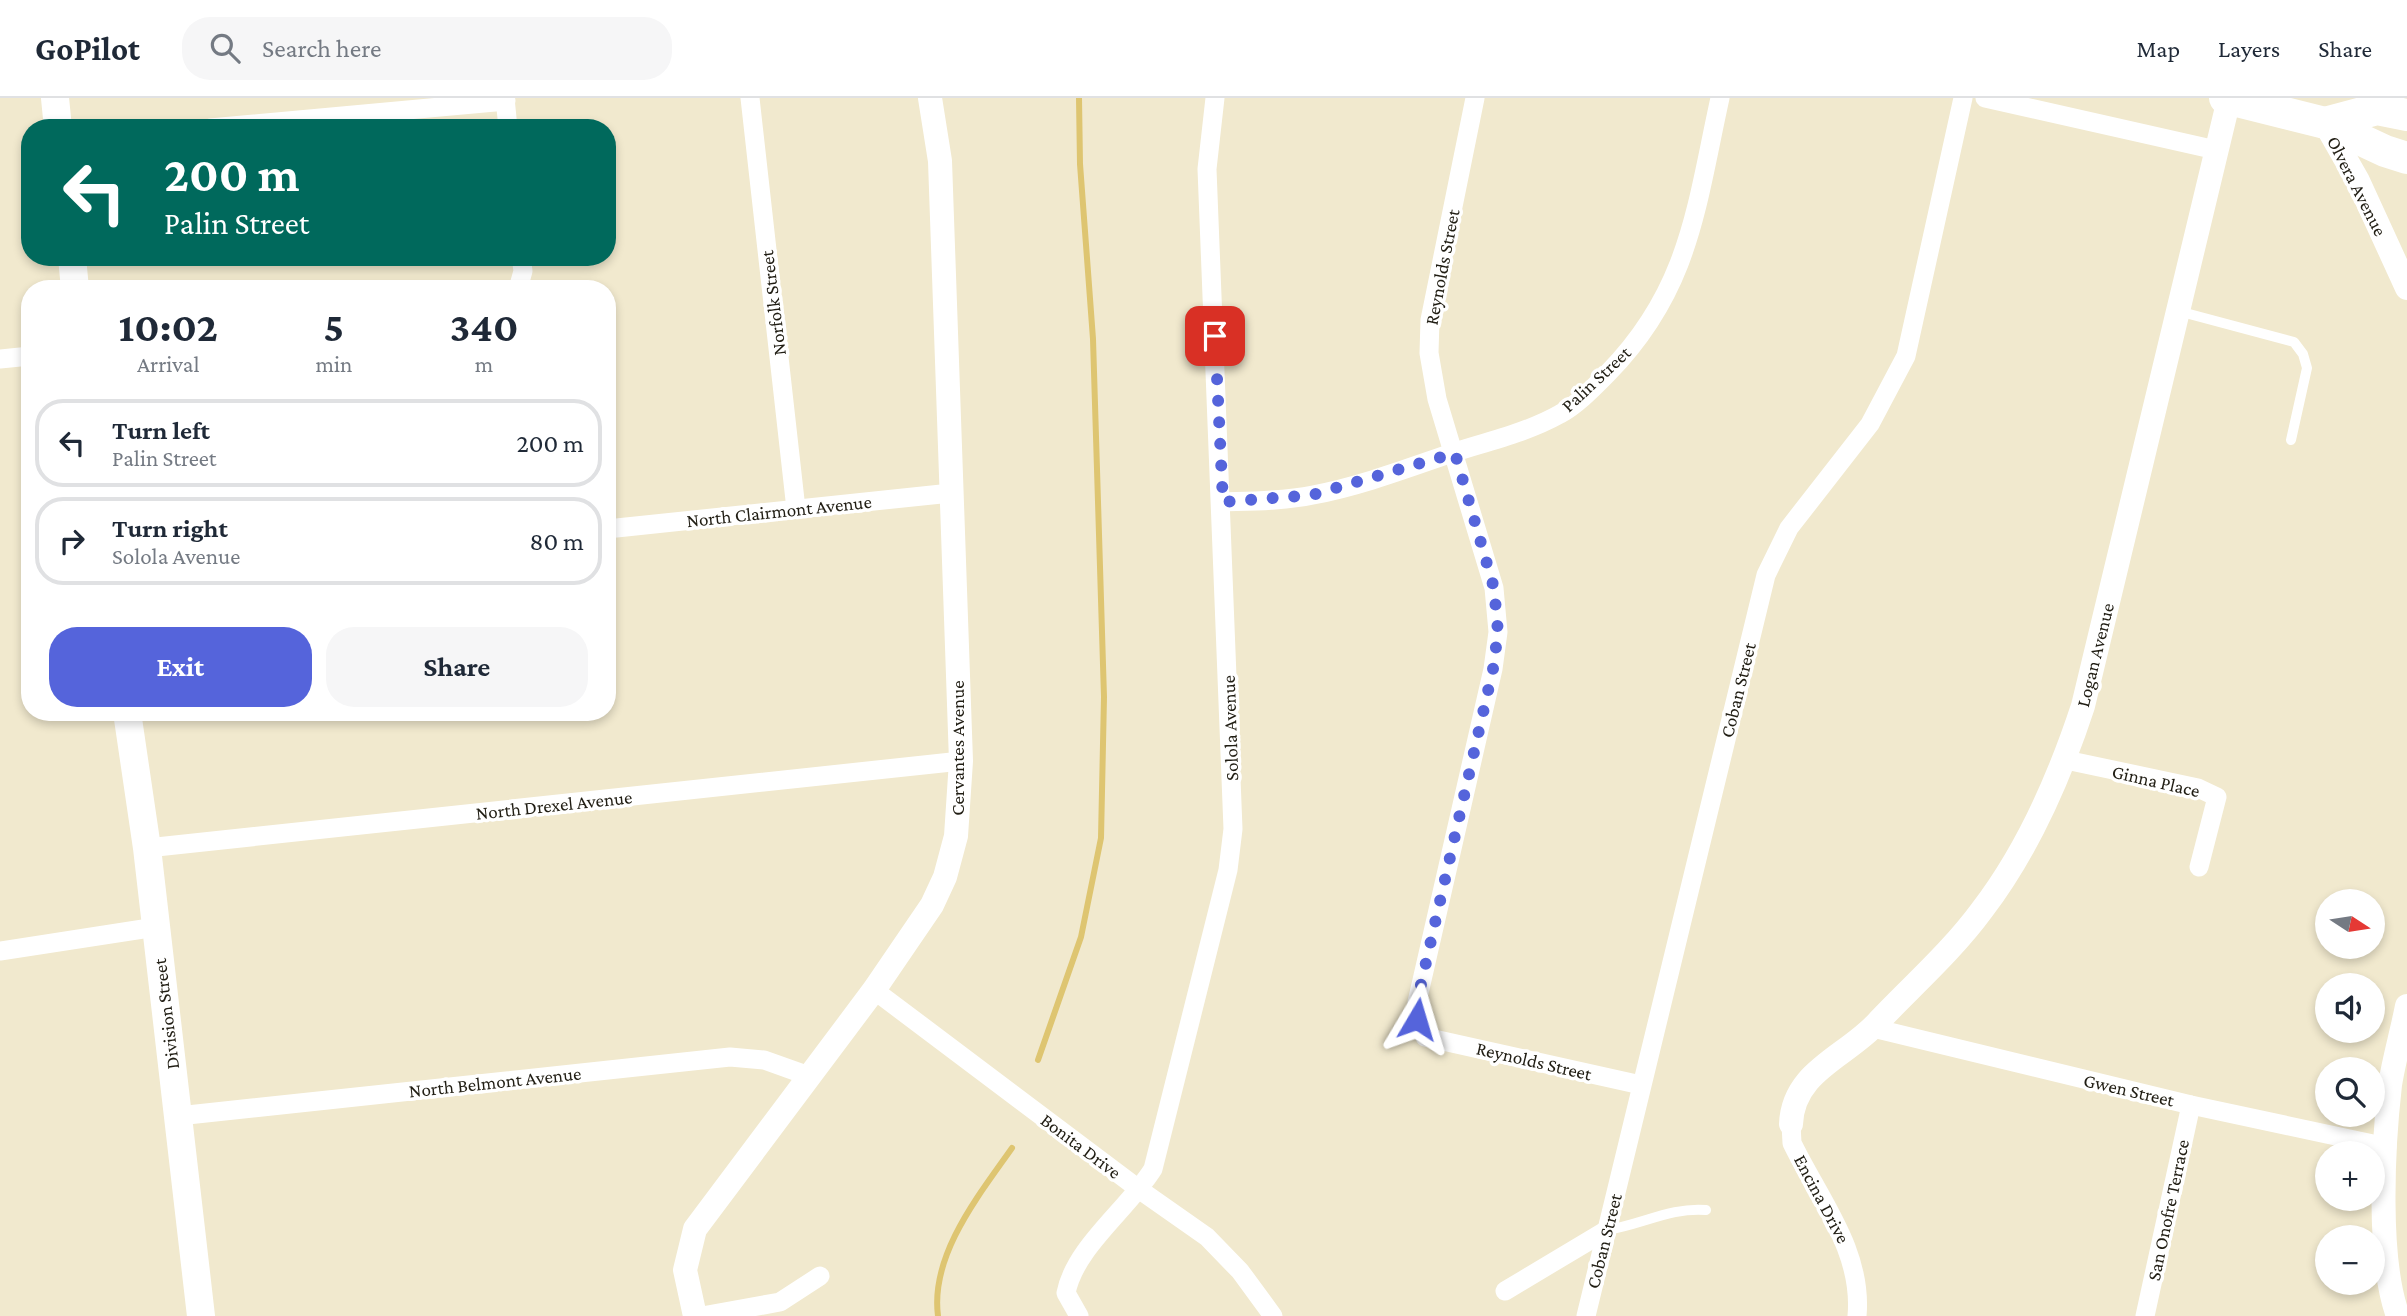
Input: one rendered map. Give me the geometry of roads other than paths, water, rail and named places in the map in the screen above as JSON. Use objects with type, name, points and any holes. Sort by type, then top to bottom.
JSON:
[{"type":"main road","points":[[55,98],[57,119]]},
{"type":"main road","points":[[2228,98],[2319,111],[2378,110],[2407,115]]},
{"type":"main road","points":[[2319,111],[2385,151],[2407,158]]},
{"type":"main road","name":"Division Street","points":[[128,721],[147,848],[201,1316]]},
{"type":"street","name":"Norfolk Street","points":[[750,98],[796,509]]},
{"type":"street","name":"Cervantes Avenue","points":[[695,1316],[685,1270],[695,1229],[874,990],[932,905],[945,877],[956,835],[961,761],[940,161],[930,98]]},
{"type":"street","name":"Solola Avenue","points":[[1079,1316],[1066,1293],[1070,1276],[1121,1209],[1140,1190],[1153,1169],[1228,870],[1233,830],[1223,502],[1207,169],[1215,98]]},
{"type":"street","name":"Reynolds Street","points":[[1475,98],[1430,320],[1429,354],[1437,399],[1494,588],[1498,632],[1493,669],[1417,1002],[1417,1019],[1425,1037],[1642,1085]]},
{"type":"street","name":"Palin Street","points":[[1223,502],[1312,495],[1455,453],[1560,414],[1602,379],[1659,311],[1681,266],[1720,98]]},
{"type":"street","name":"Coban Street","points":[[1586,1316],[1766,575],[1789,528],[1870,424],[1906,356],[1963,98]]},
{"type":"street","points":[[1985,98],[2216,150]]},
{"type":"street","name":"Logan Avenue","points":[[1791,1124],[1794,1102],[1804,1083],[1873,1028],[1983,910],[2025,840],[2066,760],[2083,706],[2228,98]]},
{"type":"street","points":[[302,119],[506,99],[507,119]]},
{"type":"street","name":"Olvera Avenue","points":[[2319,111],[2357,181],[2407,288]]},
{"type":"street","points":[[0,359],[21,357]]},
{"type":"street","name":"North Clairmont Avenue","points":[[616,528],[951,493]]},
{"type":"street","name":"Ginna Place","points":[[2066,760],[2198,788],[2217,797],[2199,867]]},
{"type":"street","name":"North Drexel Avenue","points":[[147,848],[961,761]]},
{"type":"street","points":[[0,951],[156,927]]},
{"type":"street","name":"Bonita Drive","points":[[874,990],[1140,1190],[1208,1237],[1240,1271],[1273,1316]]},
{"type":"street","points":[[2398,1316],[2390,1293],[2384,1226],[2390,1085],[2407,1006]]},
{"type":"street","name":"Gwen Street","points":[[1873,1028],[2191,1105],[2387,1147]]},
{"type":"street","name":"North Belmont Avenue","points":[[178,1116],[730,1057],[764,1060],[809,1076]]},
{"type":"street","name":"San Onofre Terrace","points":[[2145,1316],[2191,1105]]},
{"type":"street","name":"Encina Drive","points":[[1791,1124],[1792,1143],[1850,1249],[1859,1299],[1857,1316]]},
{"type":"street","points":[[1505,1292],[1607,1230]]},
{"type":"street","points":[[702,1316],[780,1302],[820,1276]]},
{"type":"lane","points":[[2177,311],[2294,342],[2303,354],[2307,368],[2291,440]]},
{"type":"lane","points":[[1607,1230],[1634,1226],[1669,1212],[1706,1210]]},
{"type":"waterway","points":[[1038,1060],[1081,937],[1101,838],[1104,697],[1093,339],[1080,164],[1079,98]]},
{"type":"waterway","points":[[938,1316],[938,1293],[949,1248],[972,1206],[1012,1148]]}]
